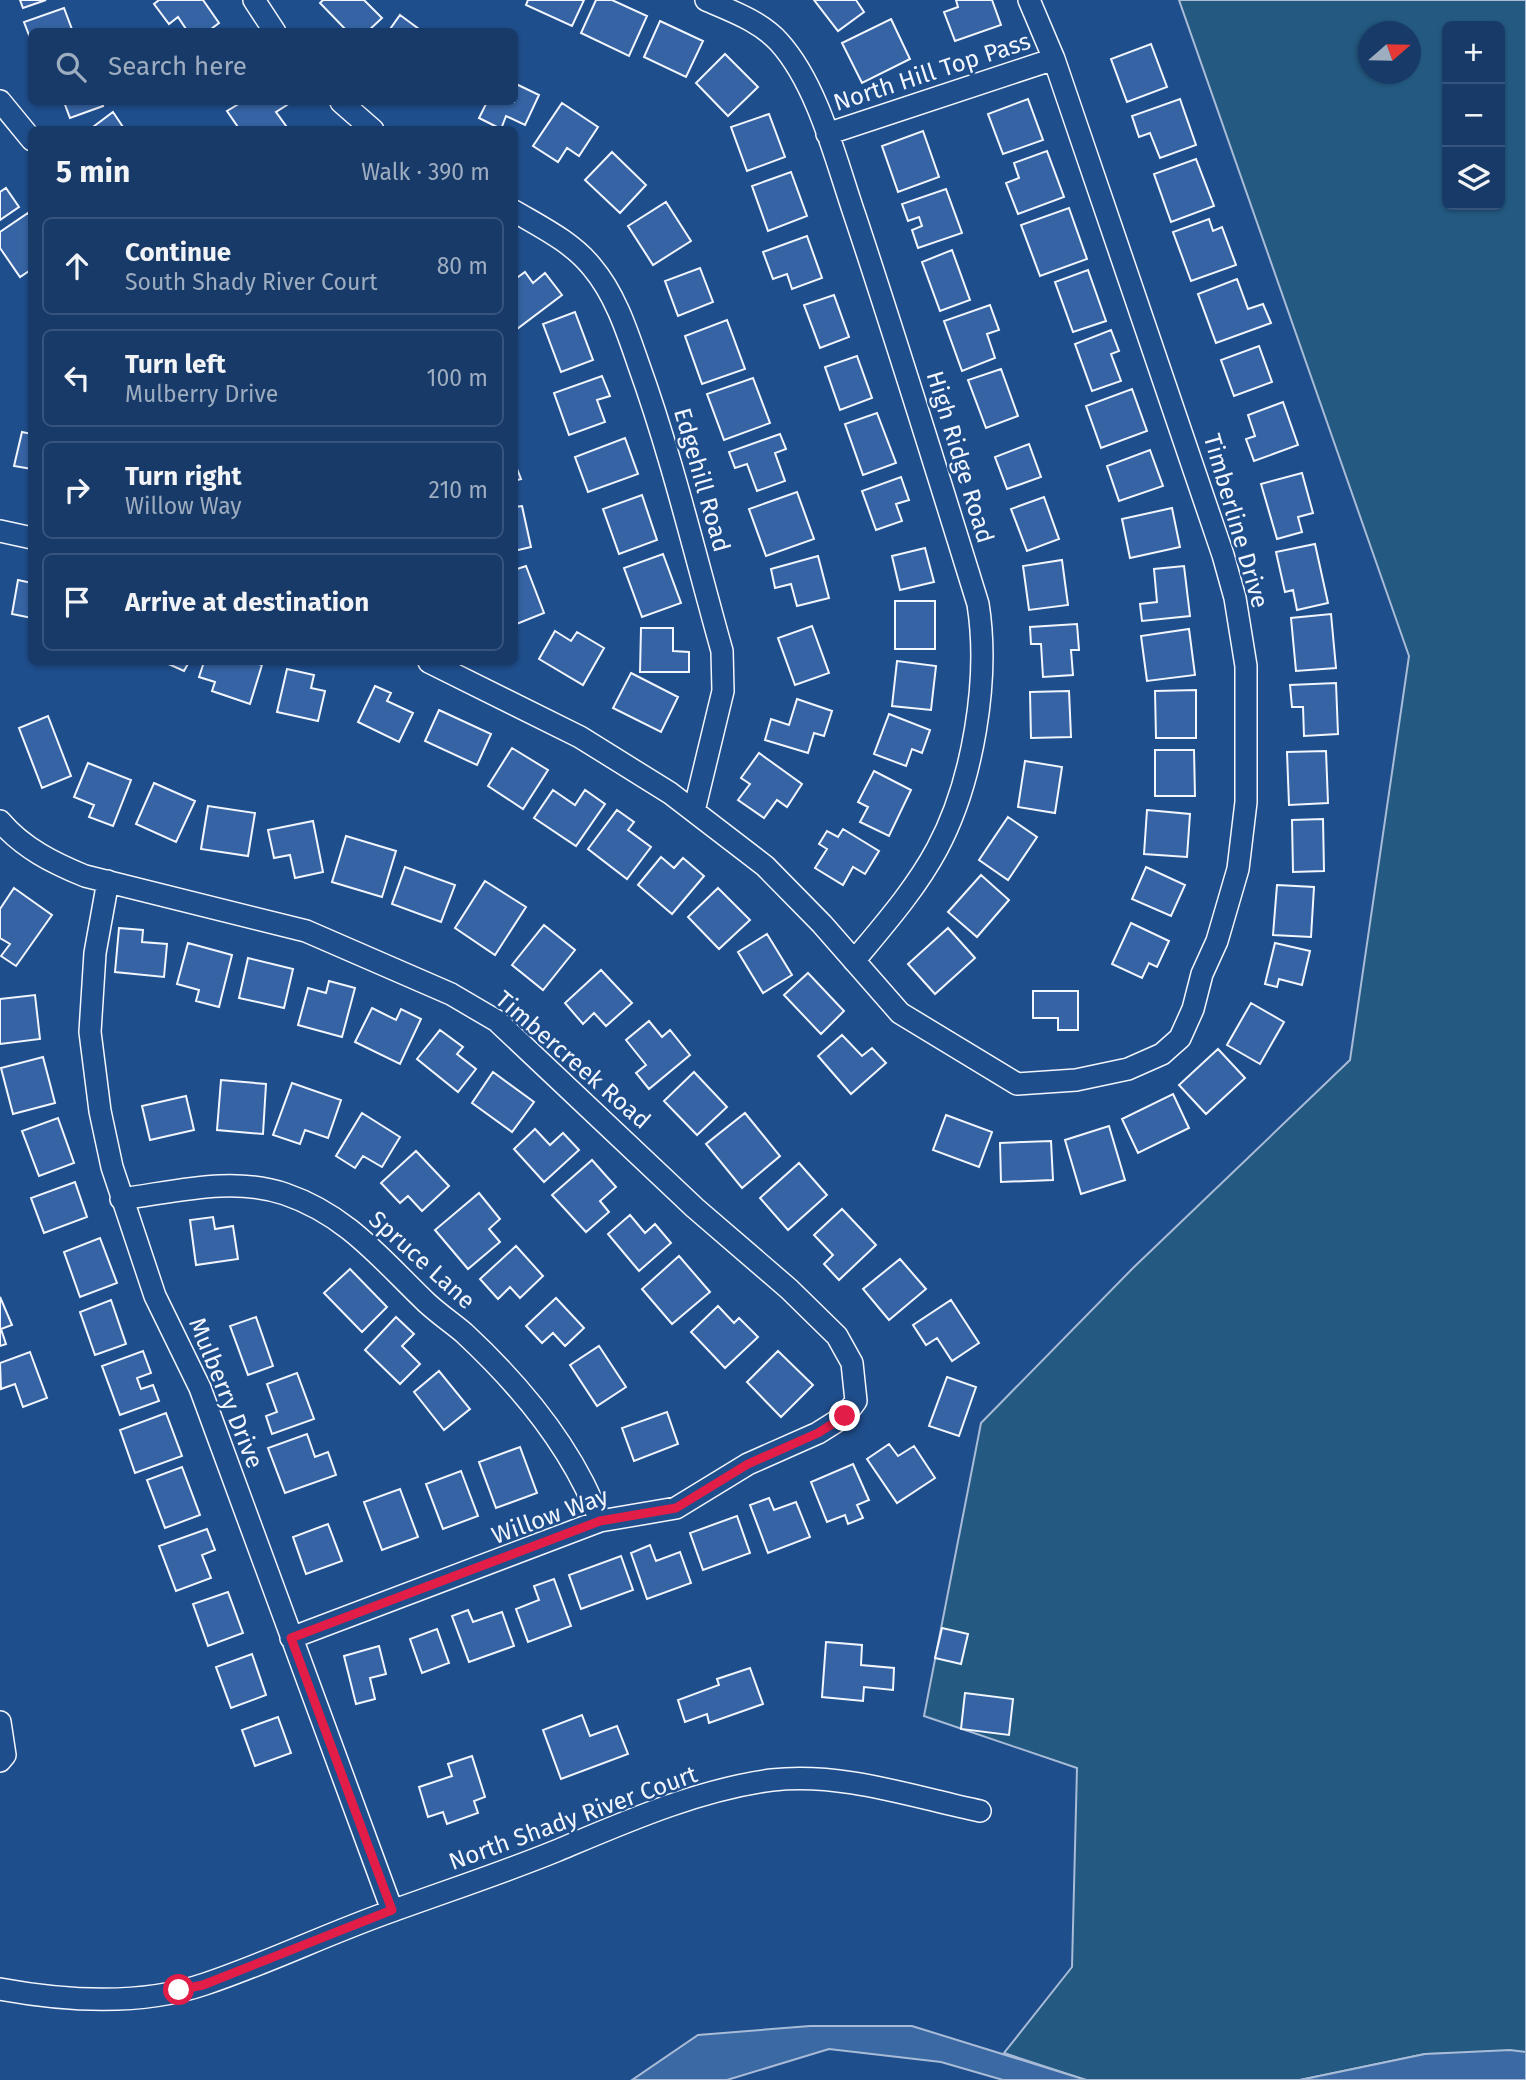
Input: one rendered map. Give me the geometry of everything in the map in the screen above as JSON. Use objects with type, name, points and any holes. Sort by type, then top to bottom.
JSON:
[{"type":"street","points":[[254,0],[272,28]]},
{"type":"street","name":"High Ridge Road","points":[[706,0],[751,20],[779,42],[803,78],[827,134],[892,328],[978,604],[984,640],[983,681],[974,730],[959,794],[942,838],[893,913],[854,961]]},
{"type":"street","name":"Timberline Drive","points":[[443,665],[580,737],[694,811],[765,866],[900,1013],[1017,1084],[1076,1080],[1114,1073],[1162,1054],[1180,1038],[1193,1009],[1202,974],[1217,941],[1238,869],[1246,802],[1246,666],[1235,598],[1223,555],[1054,59],[1029,0]]},
{"type":"street","name":"North Hill Top Pass","points":[[827,134],[1054,59]]},
{"type":"street","points":[[0,101],[28,135]]},
{"type":"street","points":[[344,105],[368,126]]},
{"type":"street","name":"Edgehill Road","points":[[518,213],[566,243],[592,266],[607,289],[627,333],[654,408],[722,651],[723,691],[694,811]]},
{"type":"street","points":[[0,531],[28,537]]},
{"type":"street","name":"Timbercreek Road","points":[[0,821],[12,834],[51,862],[108,881],[306,930],[451,994],[497,1021],[695,1208],[789,1289],[837,1336],[852,1363],[856,1390],[852,1406]]},
{"type":"street","name":"Mulberry Drive","points":[[108,881],[95,953],[90,1032],[100,1111],[121,1199],[155,1296],[200,1388],[392,1910]]},
{"type":"street","name":"Spruce Lane","points":[[121,1199],[227,1185],[284,1194],[327,1211],[368,1244],[504,1372],[568,1452],[587,1485],[600,1521]]},
{"type":"street","name":"Willow Way","points":[[291,1638],[600,1521],[676,1508],[748,1464],[818,1433],[845,1416],[852,1406]]},
{"type":"street","points":[[0,1722],[5,1755],[0,1761]]},
{"type":"street","name":"North Shady River Court","points":[[0,1989],[101,1999],[162,1994],[203,1985],[392,1910],[525,1864],[639,1816],[721,1791],[773,1780],[832,1779],[981,1811]]},
{"type":"shaded area","points":[[1179,0],[1526,0],[1526,2052],[1425,2054],[1300,2080],[1086,2080],[1004,2053],[1072,1967],[1077,1768],[924,1716],[981,1423],[1133,1268],[1350,1060],[1409,656]]},
{"type":"shaded area","points":[[810,2026],[912,2026],[1086,2080],[1003,2080],[941,2062],[829,2049],[727,2080],[632,2080],[698,2035]]},
{"type":"shaded area","points":[[1510,2050],[1526,2052],[1526,2080],[1300,2080],[1425,2054]]},
{"type":"building","points":[[20,0],[46,0],[23,8]]},
{"type":"building","points":[[159,0],[203,0],[219,23],[212,28],[185,28],[178,17],[169,24],[154,4]]},
{"type":"building","points":[[323,0],[364,0],[382,18],[371,28],[344,28],[320,3]]},
{"type":"building","points":[[528,0],[584,0],[572,26],[526,5]]},
{"type":"building","points":[[596,0],[612,0],[647,16],[629,56],[581,33]]},
{"type":"building","points":[[814,0],[856,0],[864,12],[838,31]]},
{"type":"building","points":[[956,0],[992,0],[1001,25],[955,41],[944,12],[958,7]]},
{"type":"building","points":[[64,8],[72,28],[28,28],[28,32],[24,22]]},
{"type":"building","points":[[400,15],[418,28],[391,28]]},
{"type":"building","points":[[891,19],[910,59],[862,83],[842,43]]},
{"type":"building","points":[[660,21],[703,41],[686,77],[644,57]]},
{"type":"building","points":[[1151,44],[1167,87],[1127,102],[1111,59]]},
{"type":"building","points":[[725,54],[758,87],[728,116],[696,83]]},
{"type":"building","points":[[518,85],[539,95],[525,125],[506,116],[502,126],[495,126],[479,118],[486,105],[518,105]]},
{"type":"building","points":[[1028,99],[1043,140],[1003,154],[988,114]]},
{"type":"building","points":[[1180,99],[1196,145],[1160,158],[1150,133],[1139,137],[1132,116]]},
{"type":"building","points":[[562,103],[598,127],[579,156],[567,148],[558,162],[533,146]]},
{"type":"building","points":[[65,105],[103,105],[103,106],[70,118]]},
{"type":"building","points":[[237,105],[287,105],[276,112],[286,126],[237,126],[227,111]]},
{"type":"building","points":[[113,112],[122,126],[94,126]]},
{"type":"building","points":[[769,114],[785,157],[747,171],[731,127]]},
{"type":"building","points":[[923,131],[939,177],[898,192],[882,146]]},
{"type":"building","points":[[1047,151],[1064,197],[1018,214],[1006,183],[1019,178],[1014,163]]},
{"type":"building","points":[[612,152],[646,185],[620,213],[585,180]]},
{"type":"building","points":[[1196,159],[1214,206],[1171,222],[1154,174]]},
{"type":"building","points":[[791,172],[807,216],[768,231],[752,186]]},
{"type":"building","points":[[6,188],[19,207],[0,220],[0,192]]},
{"type":"building","points":[[946,189],[962,233],[918,248],[912,230],[922,226],[919,217],[908,221],[902,204]]},
{"type":"building","points":[[666,202],[691,241],[653,265],[628,226]]},
{"type":"building","points":[[1069,208],[1087,259],[1040,276],[1021,225]]},
{"type":"building","points":[[28,213],[28,272],[20,277],[0,248],[0,232]]},
{"type":"building","points":[[1209,219],[1213,231],[1222,227],[1236,265],[1191,281],[1173,232]]},
{"type":"building","points":[[807,236],[822,278],[792,289],[787,274],[773,279],[763,252]]},
{"type":"building","points":[[952,250],[970,300],[940,311],[922,262]]},
{"type":"building","points":[[700,268],[713,302],[678,316],[665,281]]},
{"type":"building","points":[[1088,270],[1106,321],[1073,332],[1055,282]]},
{"type":"building","points":[[525,272],[533,283],[545,273],[562,295],[518,328],[518,277]]},
{"type":"building","points":[[1237,279],[1248,309],[1263,304],[1271,323],[1216,343],[1198,294]]},
{"type":"building","points":[[834,295],[849,337],[820,348],[804,305]]},
{"type":"building","points":[[990,305],[999,330],[987,334],[995,358],[962,371],[944,321]]},
{"type":"building","points":[[575,312],[593,360],[561,372],[543,324]]},
{"type":"building","points":[[727,320],[745,369],[702,384],[685,336]]},
{"type":"building","points":[[1111,330],[1119,351],[1111,354],[1121,381],[1092,391],[1075,344]]},
{"type":"building","points":[[1259,346],[1272,382],[1234,396],[1221,360]]},
{"type":"building","points":[[857,356],[872,398],[840,410],[825,367]]},
{"type":"building","points":[[1001,369],[1018,416],[986,428],[968,380]]},
{"type":"building","points":[[602,376],[610,396],[597,400],[605,422],[569,435],[554,393]]},
{"type":"building","points":[[753,378],[770,423],[724,440],[707,394]]},
{"type":"building","points":[[1132,389],[1147,431],[1101,448],[1086,406]]},
{"type":"building","points":[[1283,402],[1298,445],[1254,461],[1246,439],[1255,436],[1248,415]]},
{"type":"building","points":[[877,413],[896,463],[863,475],[845,424]]},
{"type":"building","points":[[22,432],[28,433],[28,468],[14,466]]},
{"type":"building","points":[[780,434],[786,449],[775,453],[785,481],[757,491],[747,464],[735,468],[729,452]]},
{"type":"building","points":[[625,438],[638,474],[588,492],[575,457]]},
{"type":"building","points":[[1029,444],[1041,477],[1007,489],[995,457]]},
{"type":"building","points":[[1150,450],[1163,486],[1119,501],[1107,466]]},
{"type":"building","points":[[1302,473],[1313,513],[1298,517],[1302,532],[1277,539],[1261,484]]},
{"type":"building","points":[[901,477],[909,500],[896,504],[902,521],[876,530],[862,491]]},
{"type":"building","points":[[797,492],[814,539],[766,556],[749,509]]},
{"type":"building","points":[[642,495],[657,540],[619,554],[603,509]]},
{"type":"building","points":[[1044,497],[1059,539],[1027,551],[1011,509]]},
{"type":"building","points":[[518,506],[522,506],[531,547],[518,550]]},
{"type":"building","points":[[1172,508],[1180,547],[1130,558],[1122,519]]},
{"type":"building","points":[[1315,544],[1328,603],[1297,610],[1293,590],[1285,592],[1276,552]]},
{"type":"building","points":[[925,548],[934,582],[900,590],[892,556]]},
{"type":"building","points":[[663,554],[681,603],[642,617],[624,568]]},
{"type":"building","points":[[818,556],[829,598],[797,606],[791,584],[775,588],[771,569]]},
{"type":"building","points":[[1062,560],[1068,605],[1029,610],[1023,566]]},
{"type":"building","points":[[526,566],[544,613],[518,623],[518,569]]},
{"type":"building","points":[[1184,566],[1190,616],[1142,621],[1140,604],[1157,602],[1154,569]]},
{"type":"building","points":[[18,580],[28,582],[28,617],[12,614]]},
{"type":"building","points":[[895,601],[935,601],[935,649],[895,649]]},
{"type":"building","points":[[1331,614],[1336,668],[1296,671],[1291,618]]},
{"type":"building","points":[[1077,624],[1079,650],[1071,650],[1073,675],[1043,677],[1041,644],[1031,644],[1030,627]]},
{"type":"building","points":[[812,626],[829,673],[795,685],[778,638]]},
{"type":"building","points":[[641,628],[673,628],[673,651],[689,652],[689,672],[640,672]]},
{"type":"building","points":[[1189,629],[1195,675],[1147,681],[1141,636]]},
{"type":"building","points":[[555,631],[571,641],[577,632],[604,648],[583,685],[539,659]]},
{"type":"building","points":[[897,661],[936,666],[931,710],[892,706]]},
{"type":"building","points":[[171,665],[187,665],[184,671]]},
{"type":"building","points":[[203,665],[262,665],[250,704],[212,691],[215,682],[199,677]]},
{"type":"building","points":[[287,669],[314,675],[311,688],[325,691],[318,721],[277,712]]},
{"type":"building","points":[[631,673],[678,697],[661,732],[613,708]]},
{"type":"building","points":[[1336,683],[1338,734],[1304,736],[1303,707],[1292,707],[1290,685]]},
{"type":"building","points":[[375,686],[391,693],[387,701],[413,713],[399,742],[358,722]]},
{"type":"building","points":[[1196,690],[1196,738],[1156,738],[1155,691]]},
{"type":"building","points":[[1069,691],[1071,737],[1031,738],[1030,692]]},
{"type":"building","points":[[797,699],[832,711],[824,736],[814,733],[808,753],[765,740],[771,719],[789,725]]},
{"type":"building","points":[[439,710],[491,734],[477,765],[425,741]]},
{"type":"building","points":[[889,714],[930,730],[922,753],[912,749],[906,766],[874,754]]},
{"type":"building","points":[[48,716],[71,776],[42,788],[19,728]]},
{"type":"building","points":[[512,748],[548,770],[523,809],[488,786]]},
{"type":"building","points":[[1155,750],[1194,750],[1195,796],[1155,796]]},
{"type":"building","points":[[1326,751],[1328,803],[1289,805],[1287,752]]},
{"type":"building","points":[[759,753],[802,784],[787,807],[777,800],[764,818],[738,800],[750,784],[741,778]]},
{"type":"building","points":[[1025,761],[1062,767],[1055,813],[1018,807]]},
{"type":"building","points":[[88,763],[131,780],[113,826],[89,817],[94,805],[74,797]]},
{"type":"building","points":[[874,771],[911,790],[889,836],[860,822],[868,807],[858,802]]},
{"type":"building","points":[[154,783],[195,801],[176,842],[136,824]]},
{"type":"building","points":[[553,790],[575,805],[585,790],[605,804],[576,846],[534,818]]},
{"type":"building","points":[[208,806],[255,813],[248,856],[201,849]]},
{"type":"building","points":[[617,810],[634,822],[628,830],[651,847],[627,879],[588,849]]},
{"type":"building","points":[[1147,810],[1190,814],[1187,857],[1144,854]]},
{"type":"building","points":[[1008,817],[1037,837],[1008,880],[979,860]]},
{"type":"building","points":[[1323,819],[1324,871],[1293,872],[1292,820]]},
{"type":"building","points":[[313,821],[323,872],[295,878],[290,855],[274,858],[268,830]]},
{"type":"building","points":[[843,829],[879,851],[865,874],[853,867],[843,885],[815,868],[827,849],[819,844],[827,831],[838,837]]},
{"type":"building","points":[[346,836],[396,851],[382,897],[332,882]]},
{"type":"building","points":[[661,857],[674,868],[683,858],[704,876],[672,914],[638,885]]},
{"type":"building","points":[[405,867],[455,885],[441,922],[392,904]]},
{"type":"building","points":[[1146,867],[1185,885],[1171,916],[1132,899]]},
{"type":"building","points":[[981,875],[1009,900],[977,937],[948,912]]},
{"type":"building","points":[[485,881],[526,907],[495,955],[455,928]]},
{"type":"building","points":[[1277,885],[1314,887],[1311,937],[1273,935]]},
{"type":"building","points":[[14,888],[52,915],[16,966],[1,956],[10,944],[0,938],[0,909]]},
{"type":"building","points":[[718,888],[750,920],[719,949],[688,917]]},
{"type":"building","points":[[1131,923],[1169,941],[1157,967],[1149,963],[1142,978],[1112,964]]},
{"type":"building","points":[[544,925],[575,950],[543,990],[512,965]]},
{"type":"building","points":[[119,928],[143,930],[142,942],[167,944],[164,977],[115,972]]},
{"type":"building","points":[[948,928],[975,958],[935,994],[908,964]]},
{"type":"building","points":[[767,934],[792,975],[763,993],[738,952]]},
{"type":"building","points":[[188,943],[232,955],[219,1007],[196,1001],[199,990],[177,984]]},
{"type":"building","points":[[1275,943],[1310,951],[1302,985],[1279,979],[1277,987],[1265,984]]},
{"type":"building","points":[[248,958],[293,969],[284,1008],[239,998]]},
{"type":"building","points":[[601,970],[632,1003],[606,1026],[594,1013],[583,1024],[565,1003]]},
{"type":"building","points":[[808,973],[844,1011],[821,1034],[784,995]]},
{"type":"building","points":[[329,981],[355,988],[342,1037],[298,1025],[308,988],[326,993]]},
{"type":"building","points":[[1033,991],[1078,991],[1078,1030],[1058,1030],[1058,1018],[1033,1018]]},
{"type":"building","points":[[35,995],[40,1039],[0,1044],[0,999]]},
{"type":"building","points":[[1251,1003],[1284,1022],[1260,1064],[1227,1045]]},
{"type":"building","points":[[372,1008],[396,1020],[401,1009],[421,1019],[400,1064],[355,1042]]},
{"type":"building","points":[[649,1021],[662,1037],[670,1030],[690,1055],[649,1089],[636,1073],[646,1065],[626,1040]]},
{"type":"building","points":[[440,1030],[463,1047],[457,1054],[476,1069],[458,1092],[417,1059]]},
{"type":"building","points":[[842,1035],[862,1056],[872,1048],[886,1063],[851,1094],[818,1056]]},
{"type":"building","points":[[1218,1049],[1245,1078],[1206,1114],[1179,1085]]},
{"type":"building","points":[[43,1057],[55,1103],[13,1114],[1,1068]]},
{"type":"building","points":[[493,1072],[534,1102],[512,1132],[472,1103]]},
{"type":"building","points":[[694,1072],[727,1107],[697,1135],[664,1101]]},
{"type":"building","points":[[221,1080],[266,1084],[263,1134],[217,1130]]},
{"type":"building","points":[[292,1083],[341,1100],[328,1138],[305,1130],[300,1144],[273,1135]]},
{"type":"building","points":[[1173,1094],[1189,1128],[1138,1153],[1122,1119]]},
{"type":"building","points":[[186,1096],[194,1130],[150,1140],[142,1106]]},
{"type":"building","points":[[362,1113],[400,1137],[382,1167],[363,1156],[355,1168],[336,1156]]},
{"type":"building","points":[[745,1113],[780,1156],[742,1188],[706,1144]]},
{"type":"building","points":[[946,1115],[992,1132],[979,1167],[933,1150]]},
{"type":"building","points":[[58,1118],[74,1163],[39,1176],[22,1131]]},
{"type":"building","points":[[1109,1126],[1125,1180],[1081,1194],[1065,1140]]},
{"type":"building","points":[[535,1129],[550,1145],[563,1133],[579,1150],[544,1182],[514,1149]]},
{"type":"building","points":[[1051,1141],[1053,1180],[1001,1182],[1000,1143]]},
{"type":"building","points":[[416,1151],[449,1186],[422,1211],[408,1196],[400,1203],[381,1183]]},
{"type":"building","points":[[592,1160],[616,1187],[600,1201],[609,1212],[586,1232],[552,1195]]},
{"type":"building","points":[[799,1163],[827,1195],[788,1230],[760,1198]]},
{"type":"building","points":[[75,1182],[87,1217],[44,1233],[31,1198]]},
{"type":"building","points":[[479,1193],[500,1219],[489,1229],[500,1242],[468,1269],[435,1230]]},
{"type":"building","points":[[842,1209],[876,1245],[839,1280],[824,1264],[833,1255],[814,1235]]},
{"type":"building","points":[[630,1215],[645,1233],[655,1224],[671,1243],[639,1271],[608,1234]]},
{"type":"building","points":[[213,1217],[215,1229],[233,1226],[238,1259],[196,1265],[190,1220]]},
{"type":"building","points":[[100,1238],[117,1283],[80,1297],[64,1252]]},
{"type":"building","points":[[516,1246],[543,1276],[520,1298],[510,1287],[498,1299],[480,1279]]},
{"type":"building","points":[[679,1256],[710,1292],[672,1324],[642,1289]]},
{"type":"building","points":[[900,1259],[926,1289],[889,1320],[863,1289]]},
{"type":"building","points":[[350,1269],[387,1307],[362,1332],[324,1293]]},
{"type":"building","points":[[0,1297],[12,1325],[1,1329],[6,1344],[0,1346]]},
{"type":"building","points":[[556,1298],[584,1328],[565,1346],[553,1333],[542,1343],[526,1326]]},
{"type":"building","points":[[111,1300],[126,1344],[95,1355],[80,1312]]},
{"type":"building","points":[[951,1300],[979,1343],[952,1361],[937,1338],[926,1345],[913,1325]]},
{"type":"building","points":[[718,1306],[734,1323],[739,1318],[758,1337],[725,1368],[691,1332]]},
{"type":"building","points":[[256,1317],[273,1366],[248,1375],[230,1326]]},
{"type":"building","points":[[396,1317],[414,1334],[402,1346],[420,1364],[400,1384],[365,1350]]},
{"type":"building","points":[[599,1346],[626,1387],[597,1406],[570,1365]]},
{"type":"building","points":[[143,1351],[151,1373],[137,1378],[141,1389],[153,1385],[159,1401],[120,1415],[102,1366]]},
{"type":"building","points":[[778,1351],[813,1385],[781,1417],[747,1382]]},
{"type":"building","points":[[30,1352],[47,1398],[23,1407],[15,1384],[1,1389],[0,1363]]},
{"type":"building","points":[[439,1371],[470,1409],[444,1430],[414,1392]]},
{"type":"building","points":[[297,1373],[314,1419],[272,1434],[266,1416],[277,1412],[267,1384]]},
{"type":"building","points":[[947,1377],[976,1387],[959,1436],[929,1426]]},
{"type":"building","points":[[667,1412],[678,1444],[634,1461],[622,1428]]},
{"type":"building","points":[[166,1413],[182,1456],[135,1473],[120,1430]]},
{"type":"building","points":[[307,1434],[315,1457],[328,1452],[336,1475],[285,1493],[268,1448]]},
{"type":"building","points":[[889,1444],[898,1456],[914,1446],[935,1478],[897,1503],[867,1459]]},
{"type":"building","points":[[520,1447],[537,1493],[496,1508],[479,1462]]},
{"type":"building","points":[[853,1464],[869,1500],[857,1505],[863,1518],[848,1524],[845,1515],[827,1522],[811,1482]]},
{"type":"building","points":[[182,1467],[200,1515],[165,1528],[147,1480]]},
{"type":"building","points":[[461,1471],[478,1516],[443,1529],[426,1484]]},
{"type":"building","points":[[400,1489],[418,1537],[382,1550],[364,1502]]},
{"type":"building","points":[[769,1498],[774,1510],[796,1502],[810,1537],[768,1553],[750,1505]]},
{"type":"building","points":[[737,1516],[750,1553],[703,1570],[690,1533]]},
{"type":"building","points":[[328,1524],[342,1561],[306,1574],[293,1537]]},
{"type":"building","points":[[207,1529],[215,1550],[202,1555],[211,1578],[176,1591],[159,1546]]},
{"type":"building","points":[[650,1545],[656,1561],[680,1552],[691,1583],[647,1599],[631,1553]]},
{"type":"building","points":[[621,1556],[633,1590],[581,1609],[569,1575]]},
{"type":"building","points":[[554,1579],[571,1626],[528,1642],[516,1609],[539,1600],[534,1586]]},
{"type":"building","points":[[228,1592],[243,1633],[208,1646],[193,1604]]},
{"type":"building","points":[[468,1610],[473,1622],[502,1612],[514,1646],[469,1662],[452,1616]]},
{"type":"building","points":[[942,1628],[968,1634],[961,1664],[935,1658]]},
{"type":"building","points":[[437,1629],[449,1663],[422,1673],[410,1639]]},
{"type":"building","points":[[826,1642],[862,1645],[861,1665],[894,1668],[893,1690],[864,1687],[863,1701],[822,1697]]},
{"type":"building","points":[[379,1646],[386,1674],[370,1678],[375,1699],[356,1704],[344,1656]]},
{"type":"building","points":[[252,1654],[266,1695],[231,1708],[216,1667]]},
{"type":"building","points":[[750,1668],[763,1704],[709,1723],[707,1714],[685,1722],[678,1700],[719,1685],[717,1679]]},
{"type":"building","points":[[965,1693],[1013,1699],[1009,1735],[961,1729]]},
{"type":"building","points":[[582,1715],[590,1736],[617,1726],[628,1754],[561,1779],[543,1730]]},
{"type":"building","points":[[278,1717],[291,1753],[255,1766],[242,1730]]},
{"type":"building","points":[[472,1756],[485,1797],[474,1801],[478,1813],[447,1824],[443,1812],[428,1817],[419,1787],[452,1776],[448,1764]]},
{"type":"route","points":[[179,1990],[203,1985],[392,1910],[291,1638],[600,1521],[676,1508],[748,1464],[818,1433],[845,1416]]}]
